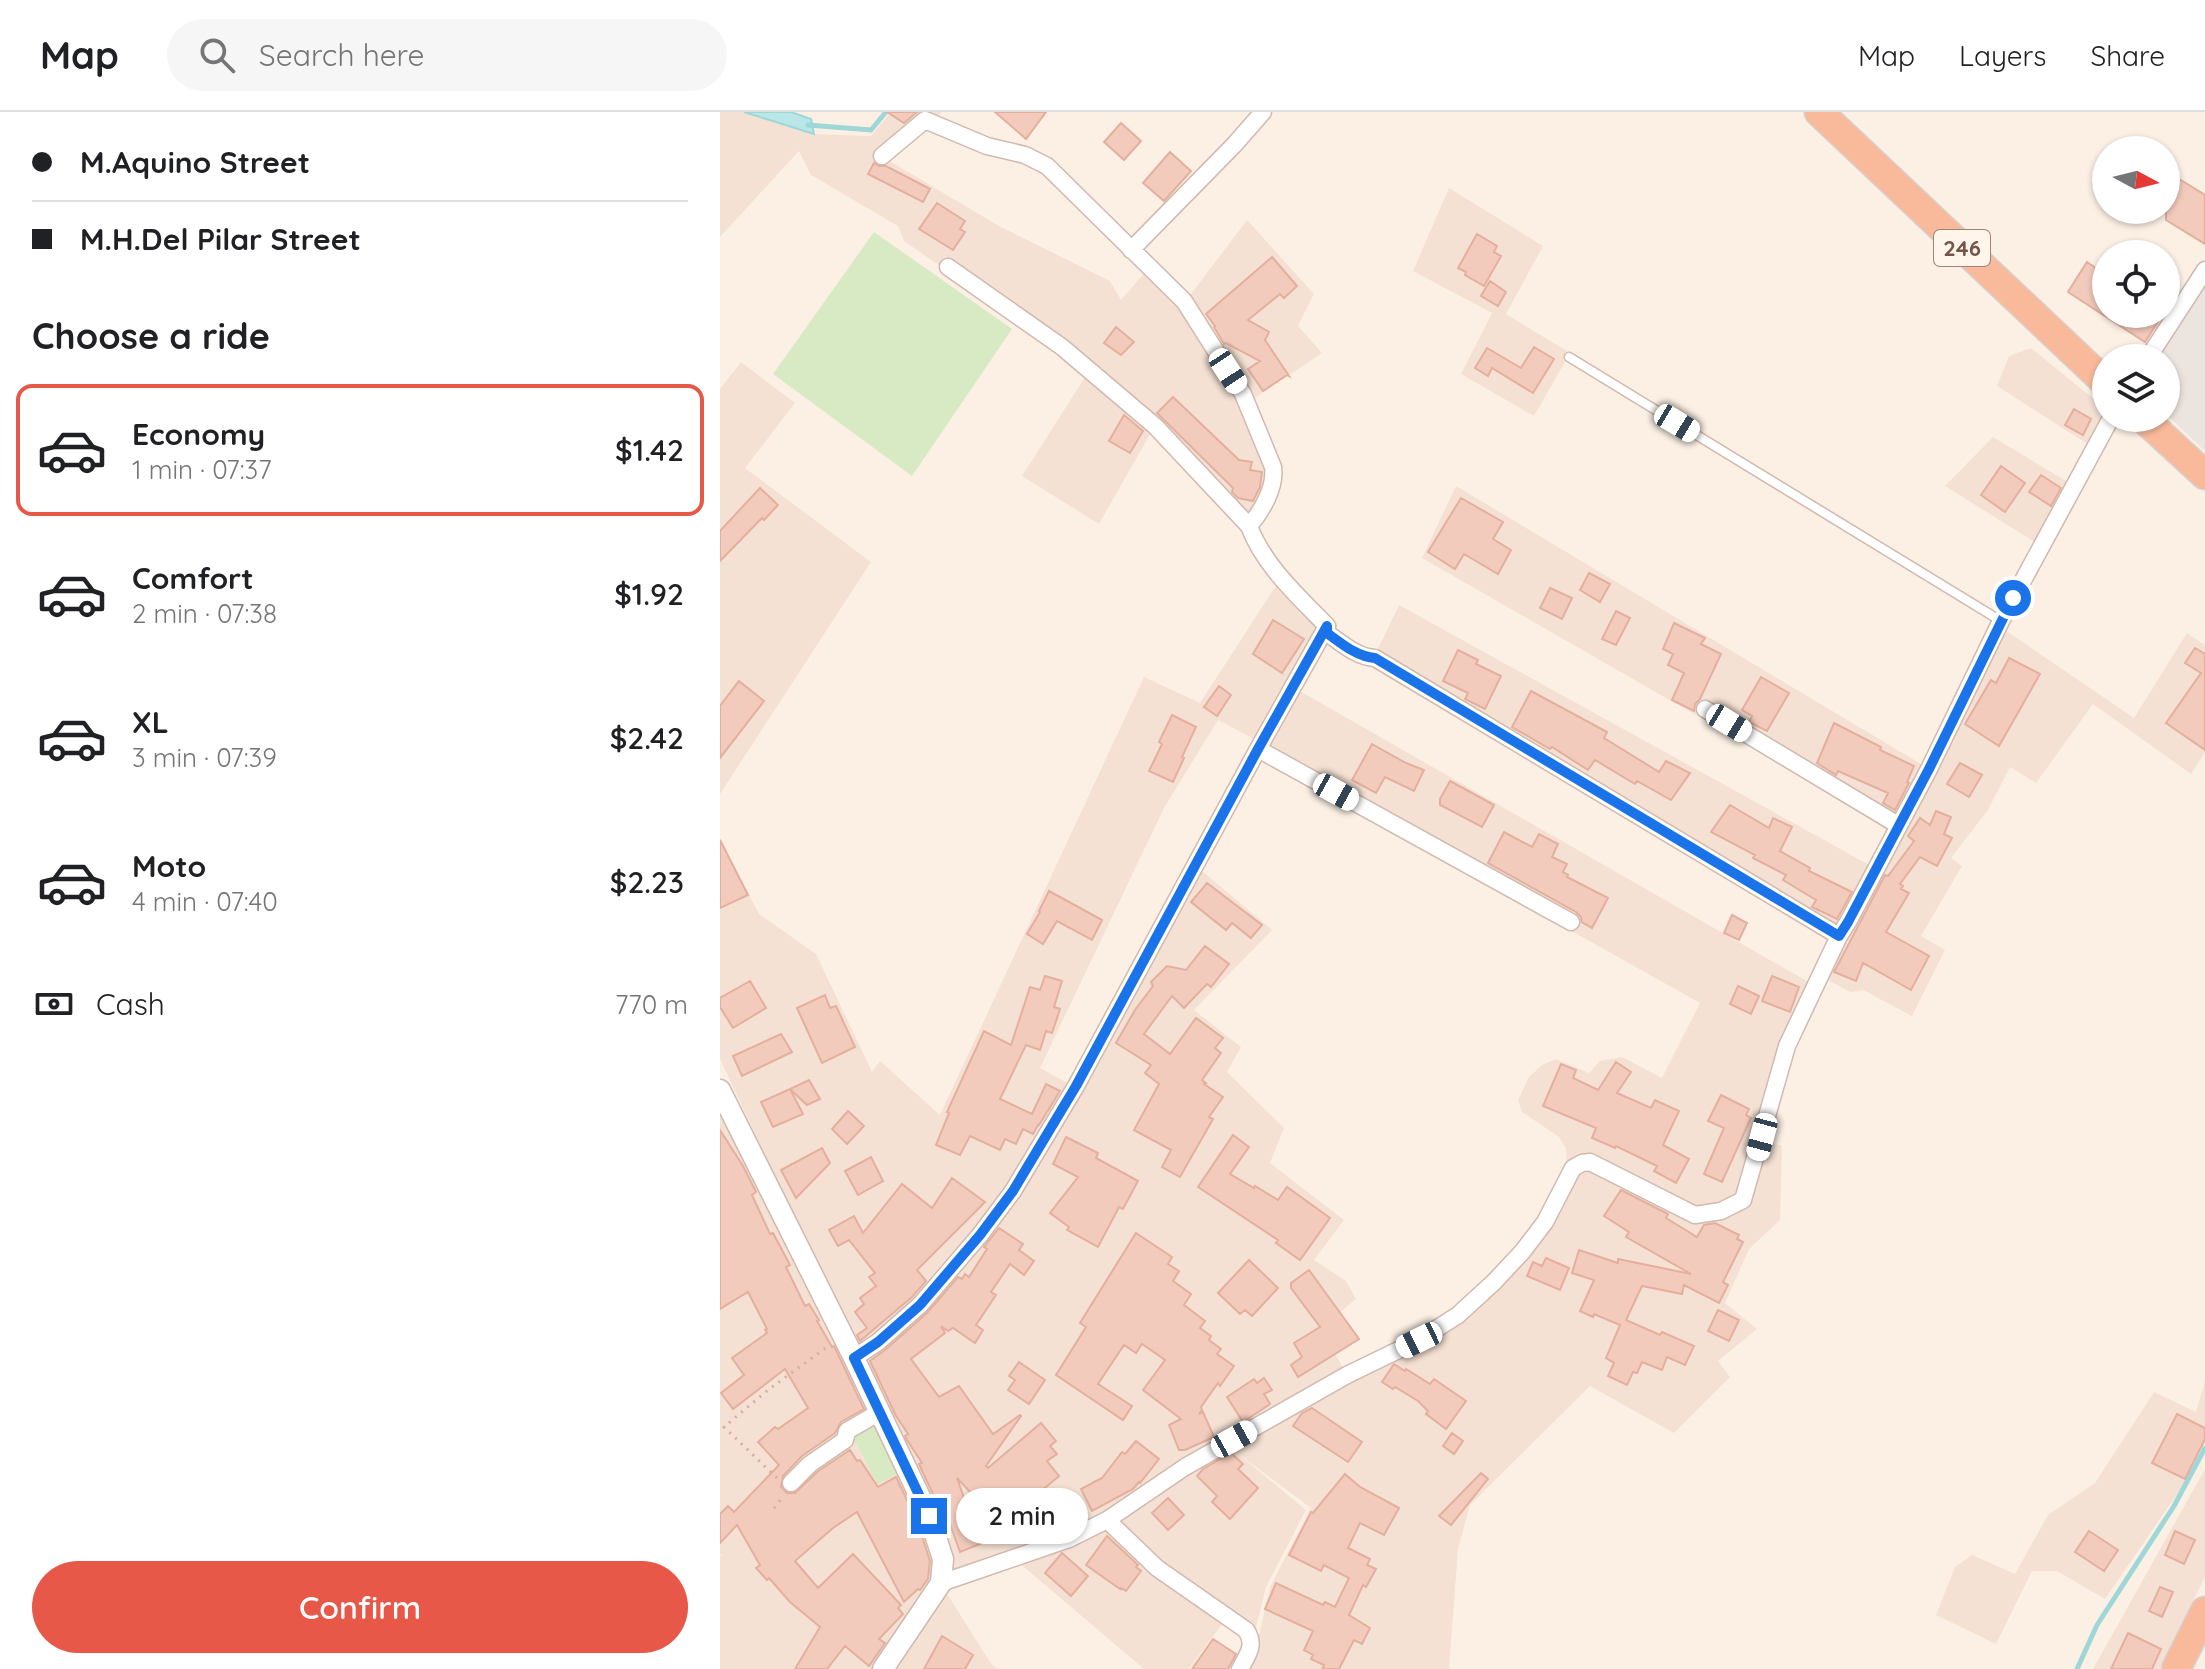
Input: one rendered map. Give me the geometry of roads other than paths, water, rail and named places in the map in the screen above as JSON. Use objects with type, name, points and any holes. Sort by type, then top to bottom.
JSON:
[{"type":"highway","name":"246","points":[[1819,112],[2092,370]]},
{"type":"highway","points":[[2158,432],[2205,475]]},
{"type":"highway","points":[[2176,1669],[2205,1611]]},
{"type":"street","points":[[1131,250],[1263,112]]},
{"type":"street","points":[[882,156],[925,120],[987,146],[1025,155],[1047,166],[1184,301],[1243,394],[1273,467],[1275,479],[1249,526]]},
{"type":"street","points":[[948,267],[1062,347],[1155,426],[1249,526],[1257,547],[1327,626],[1327,633],[1366,658],[1375,658],[1839,936]]},
{"type":"street","points":[[2157,344],[2205,270]]},
{"type":"street","points":[[941,1583],[1069,1539],[1107,1520],[1185,1467],[1347,1375],[1419,1340],[1458,1315],[1523,1251],[1545,1222],[1569,1174],[1582,1163],[1590,1162],[1695,1215],[1721,1211],[1743,1200],[1787,1046],[1839,936],[1929,769],[2001,621],[2103,432]]},
{"type":"street","points":[[854,1358],[878,1342],[920,1305],[1013,1191],[1076,1086],[1327,626]]},
{"type":"street","points":[[1705,709],[1898,825]]},
{"type":"street","points":[[1258,749],[1571,922]]},
{"type":"street","points":[[720,1090],[726,1120],[854,1358],[929,1516],[943,1559],[941,1583],[883,1669]]},
{"type":"street","points":[[786,1484],[845,1440],[847,1431],[880,1412]]},
{"type":"street","points":[[1107,1520],[1157,1568],[1246,1630],[1252,1646],[1240,1669]]},
{"type":"lane","points":[[1569,357],[2001,621]]},
{"type":"water","points":[[744,112],[791,112],[811,119],[814,134]]},
{"type":"waterway","points":[[808,125],[871,130],[886,112]]},
{"type":"waterway","points":[[2077,1669],[2097,1625],[2174,1506],[2205,1448]]}]
